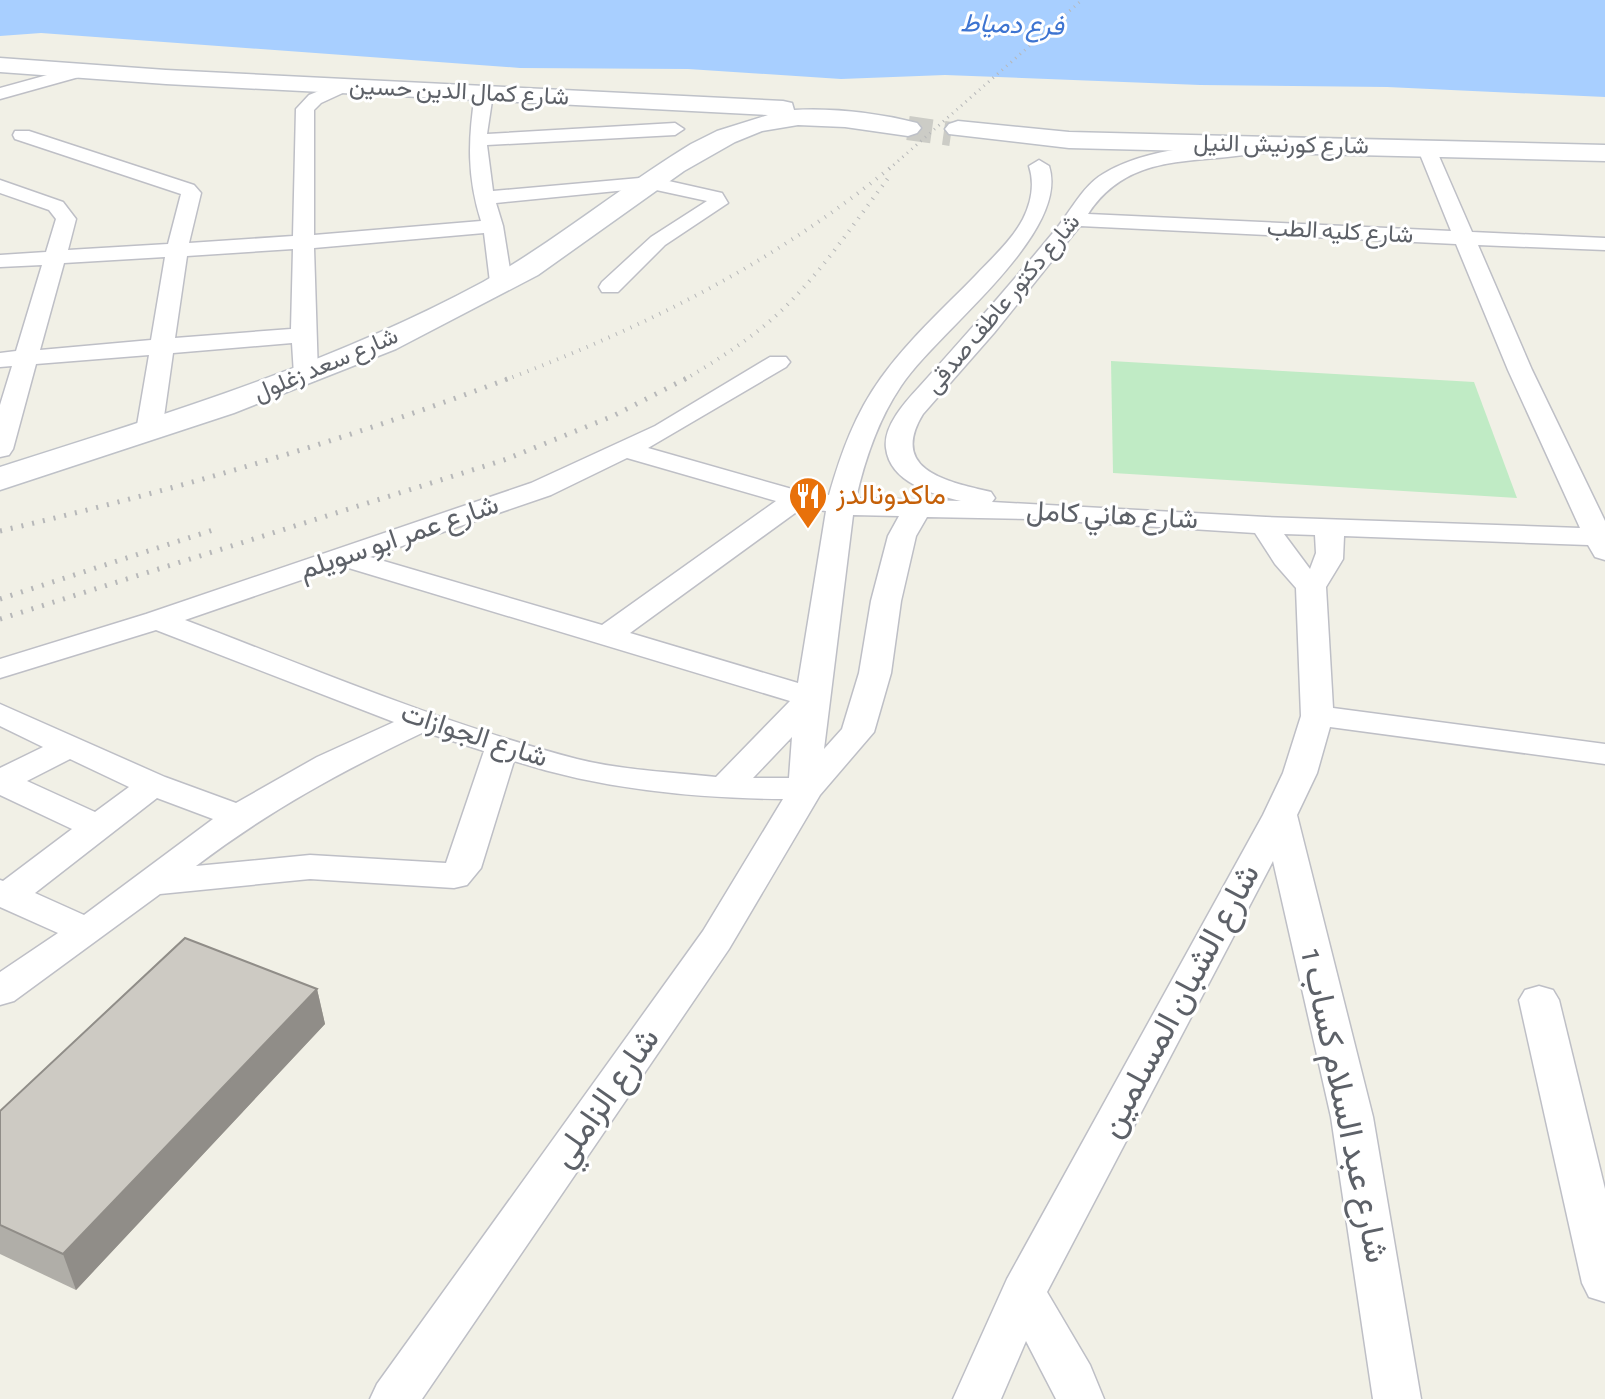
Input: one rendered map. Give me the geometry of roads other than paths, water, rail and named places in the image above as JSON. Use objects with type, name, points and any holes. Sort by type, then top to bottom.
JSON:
[{"type":"main road","name":"شارع كمال الدين حسين","points":[[0,65],[341,87],[817,111],[913,126]]},
{"type":"main road","points":[[607,99],[661,113],[675,129]]},
{"type":"main road","name":"شارع سعد زغلول","points":[[0,479],[149,431],[306,375],[439,317],[578,236],[639,188],[727,137],[765,123],[819,118],[913,126]]},
{"type":"main road","name":"شارع سعد زغلول","points":[[639,188],[674,145],[675,129]]},
{"type":"main road","name":"شارع كورنيش النيل","points":[[1039,166],[1011,146],[954,131],[1033,138],[1167,143],[1605,153]]},
{"type":"main road","points":[[1039,166],[1098,150],[1167,143]]},
{"type":"street","points":[[0,94],[80,71]]},
{"type":"street","points":[[306,375],[303,335],[305,109],[315,99],[341,87]]},
{"type":"street","points":[[484,94],[477,140],[484,198],[493,226],[501,282]]},
{"type":"street","points":[[477,140],[675,129]]},
{"type":"street","points":[[22,135],[187,189],[191,193],[177,250],[149,431]]},
{"type":"street","name":"شارع دكتور عاطف صدقى","points":[[905,426],[926,394],[969,348],[1075,220],[1098,187],[1124,171],[1165,160],[1272,145]]},
{"type":"street","points":[[1426,147],[1520,370],[1603,542]]},
{"type":"street","name":"شارع دكتور عاطف صدقى","points":[[806,789],[806,737],[840,505],[852,456],[869,415],[892,379],[1028,228],[1041,193],[1042,174],[1039,166]]},
{"type":"street","points":[[0,186],[45,201],[64,213],[66,219],[56,257],[12,359],[0,449]]},
{"type":"street","points":[[484,198],[639,188],[715,197],[718,203],[658,241],[610,287]]},
{"type":"street","name":"شارع كليه الطب","points":[[1075,220],[1605,244]]},
{"type":"street","points":[[0,261],[306,242],[493,226]]},
{"type":"street","points":[[12,359],[303,335]]},
{"type":"street","name":"شارع عمر ابو سويلم","points":[[0,669],[157,620],[541,489],[626,450],[778,362]]},
{"type":"street","points":[[869,415],[905,426],[898,443],[900,456],[914,472],[961,493],[1031,511]]},
{"type":"street","name":"شارع هاني كامل","points":[[626,450],[797,499],[840,505],[1031,511],[1603,542]]},
{"type":"street","points":[[606,636],[797,499]]},
{"type":"street","points":[[806,789],[858,732],[875,673],[886,601],[902,536],[918,508]]},
{"type":"street","points":[[1266,525],[1282,557],[1311,586],[1326,568],[1332,548],[1328,527]]},
{"type":"street","points":[[341,557],[812,697],[724,788]]},
{"type":"street","name":"شارع الشبان المسلمين","points":[[977,1399],[1023,1293],[1300,773],[1317,716],[1311,586]]},
{"type":"street","name":"شارع الجوازات","points":[[157,620],[422,721],[574,769],[724,788],[806,789]]},
{"type":"street","points":[[0,714],[153,785],[239,816]]},
{"type":"street","points":[[1317,716],[1605,754]]},
{"type":"street","points":[[0,991],[87,931],[239,816],[329,764],[422,721]]},
{"type":"street","points":[[152,883],[310,867],[454,876],[463,868],[502,746]]},
{"type":"street","points":[[0,782],[68,747]]},
{"type":"street","points":[[0,782],[98,827]]},
{"type":"street","points":[[4,894],[153,785]]},
{"type":"street","name":"شارع الزاملي","points":[[394,1399],[716,940],[806,789]]},
{"type":"street","name":"شارع عبد السلام كساب 1","points":[[1280,815],[1352,1117],[1397,1399]]},
{"type":"street","points":[[4,894],[87,931]]},
{"type":"street","points":[[1539,1000],[1605,1283]]},
{"type":"street","points":[[1023,1293],[1073,1380],[1080,1399]]},
{"type":"water","name":"فرع دمياط","points":[[0,0],[1605,0],[1605,97],[1387,87],[1200,85],[945,75],[841,79],[688,69],[520,68],[41,33],[0,36]]},
{"type":"tunnel","points":[[908,128],[951,134]]},
{"type":"railway","points":[[889,169],[1082,0]]},
{"type":"railway","points":[[505,380],[609,338],[707,290],[801,234],[891,167]]},
{"type":"railway","points":[[684,380],[746,340],[780,312],[824,264],[889,177]]},
{"type":"railway","points":[[0,531],[258,463],[385,423],[510,378]]},
{"type":"railway","points":[[0,619],[504,460],[613,416],[687,378]]},
{"type":"railway","points":[[0,599],[216,529]]},
{"type":"place","name":"ماكدونالدز","points":[[808,530]]}]
